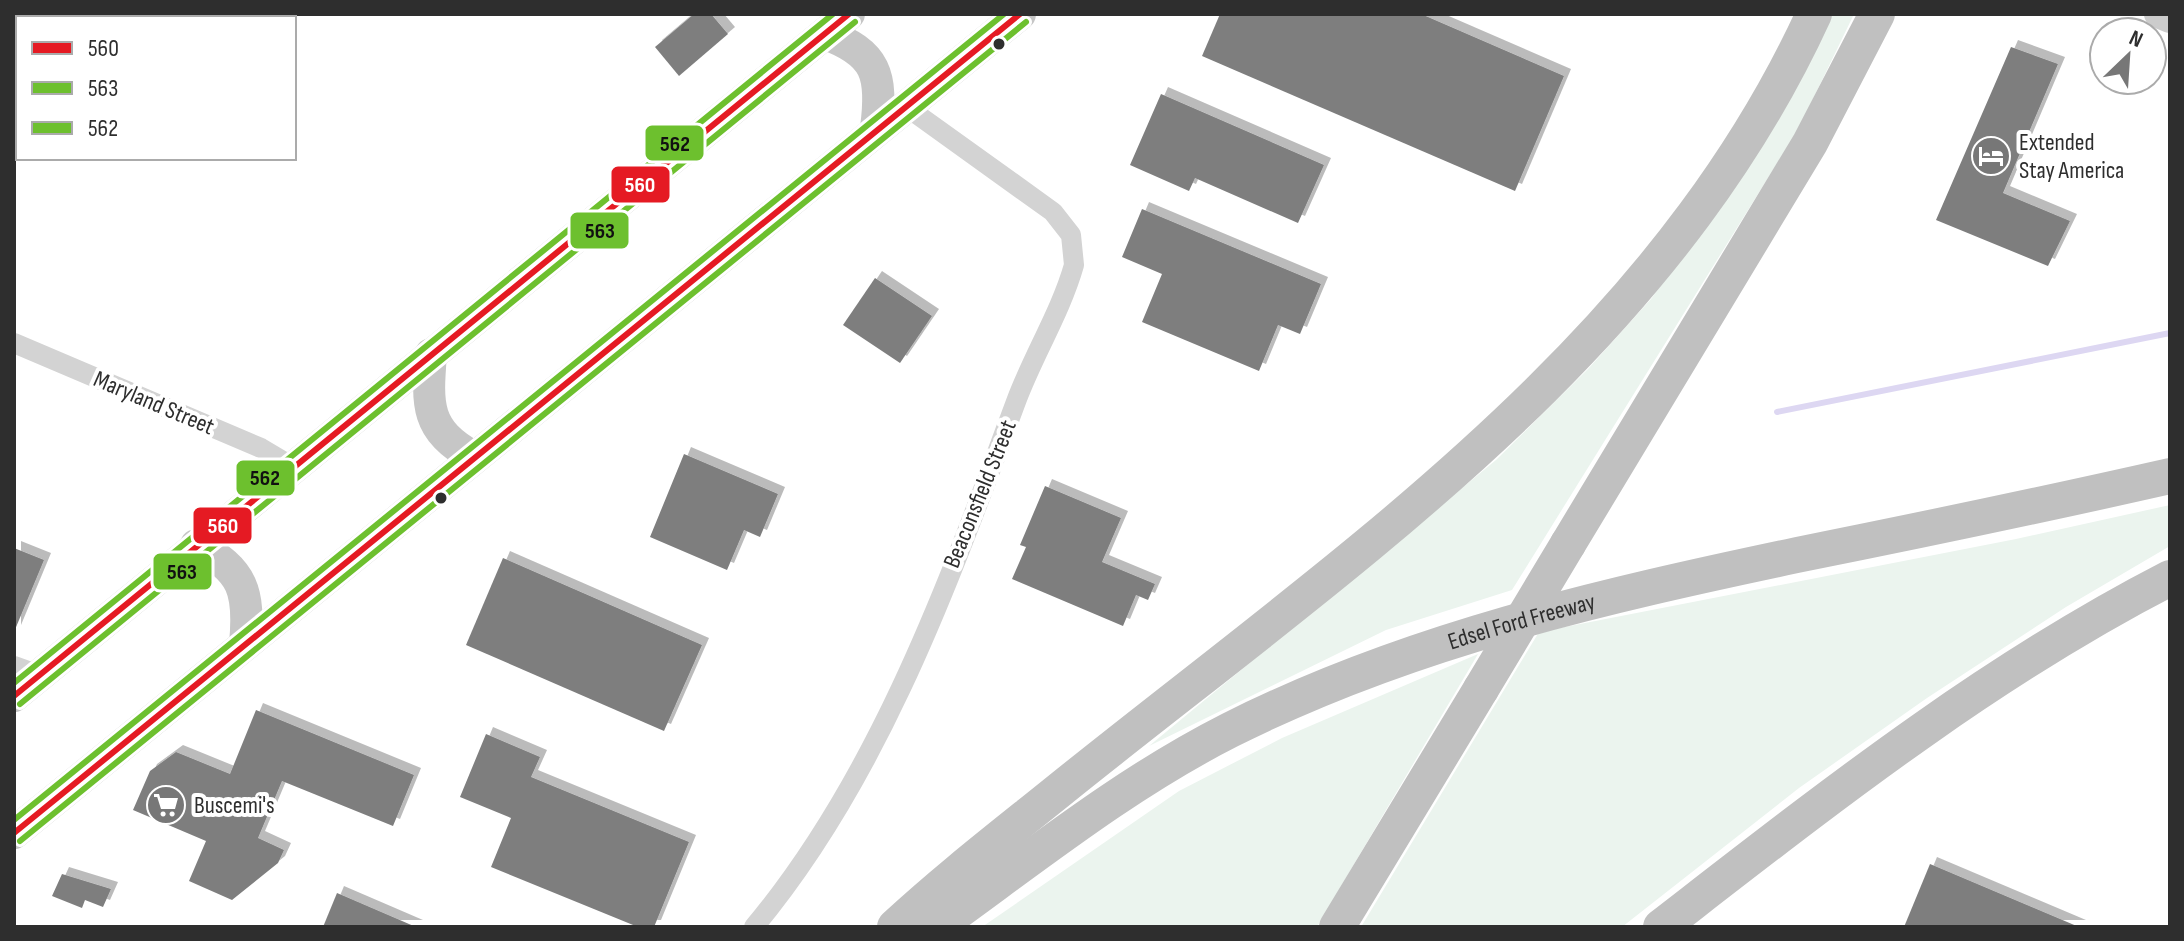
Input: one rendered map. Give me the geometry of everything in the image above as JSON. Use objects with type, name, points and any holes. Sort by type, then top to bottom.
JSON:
[{"type":"highway","points":[[895,927],[975,858],[1468,462],[1545,390],[1619,309],[1698,211],[1773,94],[1814,14]]},
{"type":"highway","points":[[1337,927],[1787,183],[1836,99],[1877,14]]},
{"type":"highway","name":"Edsel Ford Freeway","points":[[936,927],[1127,790],[1229,731],[1326,686],[1433,645],[1633,589],[2170,476]]},
{"type":"highway","points":[[1661,927],[1946,712],[2066,636],[2170,578]]},
{"type":"main road","points":[[14,833],[904,105],[1020,14]]},
{"type":"main road","points":[[2158,14],[2170,19]]},
{"type":"main road","points":[[14,696],[27,670],[196,545],[837,24],[874,69],[879,102],[876,128]]},
{"type":"main road","points":[[431,354],[432,418],[449,441],[474,457]]},
{"type":"main road","points":[[196,545],[231,567],[241,581],[247,619],[245,644]]},
{"type":"street","name":"Beaconsfield Street","points":[[754,927],[779,897],[835,813],[893,700],[976,510],[1074,265],[1071,235],[1053,212],[904,105]]},
{"type":"street","name":"Maryland Street","points":[[14,343],[261,448],[293,467]]},
{"type":"shaded area","points":[[1830,14],[1854,14],[1799,128],[1512,590],[1386,630],[1149,746],[1496,460],[1588,369],[1651,299],[1706,225],[1788,102]]},
{"type":"shaded area","points":[[2170,505],[2170,546],[2066,607],[1927,698],[1799,788],[1622,927],[1361,927],[1539,632],[2016,539]]},
{"type":"shaded area","points":[[1478,654],[1317,927],[982,927],[1179,791],[1282,738]]},
{"type":"building","points":[[694,14],[711,14],[728,34],[679,76],[655,47]]},
{"type":"building","points":[[1220,14],[1421,14],[1564,76],[1515,191],[1202,56]]},
{"type":"building","name":"Extended Stay America","points":[[2011,47],[2058,64],[2003,193],[2070,221],[2048,266],[1936,220]]},
{"type":"building","points":[[1161,94],[1324,165],[1298,223],[1195,178],[1189,191],[1130,165]]},
{"type":"building","points":[[1142,209],[1321,284],[1300,334],[1278,325],[1259,371],[1142,322],[1162,274],[1122,257]]},
{"type":"building","points":[[875,278],[932,316],[900,363],[843,325]]},
{"type":"building","points":[[684,454],[778,494],[760,537],[744,530],[727,570],[650,537]]},
{"type":"building","points":[[1045,486],[1121,518],[1102,562],[1155,584],[1148,600],[1136,595],[1123,626],[1012,579],[1026,547],[1020,545]]},
{"type":"building","points":[[14,548],[44,560],[14,632]]},
{"type":"building","points":[[503,558],[702,645],[664,731],[466,645]]},
{"type":"building","points":[[256,710],[414,775],[393,826],[282,781],[258,838],[284,850],[278,863],[232,900],[189,881],[206,841],[133,810],[150,771],[176,752],[230,774]]},
{"type":"building","points":[[486,734],[540,757],[531,777],[689,842],[654,927],[638,927],[491,867],[511,818],[460,797]]},
{"type":"building","points":[[1930,864],[2079,927],[1904,927]]},
{"type":"building","points":[[62,874],[111,889],[103,907],[85,900],[82,908],[52,896]]},
{"type":"building","points":[[337,893],[416,927],[323,927]]},
{"type":"waterway","points":[[1777,412],[2170,333]]},
{"type":"transit line","name":"562","points":[[14,683],[833,14]]},
{"type":"transit line","name":"560","points":[[14,696],[849,14]]},
{"type":"transit line","name":"562","points":[[14,820],[1004,14]]},
{"type":"transit line","name":"560","points":[[14,833],[1020,14]]},
{"type":"transit line","name":"563","points":[[20,704],[855,22]]},
{"type":"transit line","name":"563","points":[[20,841],[1026,22]]},
{"type":"place","name":"Extended Stay America","points":[[1991,156]]},
{"type":"place","name":"Buscemi's","points":[[166,805]]}]
